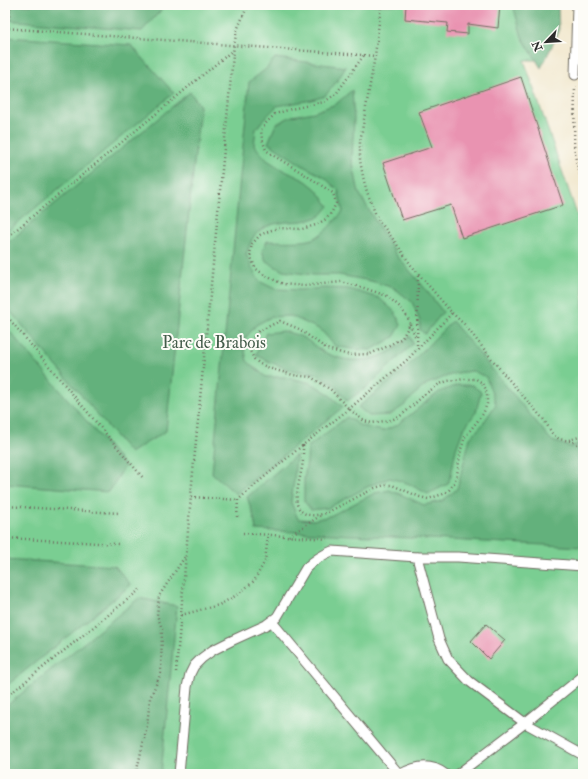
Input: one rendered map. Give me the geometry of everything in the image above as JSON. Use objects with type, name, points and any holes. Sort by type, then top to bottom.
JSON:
[{"type":"lane","points":[[575,75],[577,5]]},
{"type":"lane","points":[[179,774],[187,688],[190,674],[194,666],[213,650],[272,622],[277,617],[306,568],[313,561],[327,553],[332,551],[417,557],[458,557],[583,566]]},
{"type":"lane","points":[[417,557],[439,639],[448,659],[468,681],[525,723],[583,755]]},
{"type":"lane","points":[[272,622],[400,774],[409,769],[420,767],[432,768],[445,774]]},
{"type":"lane","points":[[458,774],[525,723],[583,676]]},
{"type":"path","points":[[11,5],[6,28],[375,56]]},
{"type":"path","points":[[176,679],[191,497],[233,50],[237,30],[248,5]]},
{"type":"path","points":[[381,5],[375,56],[360,142],[360,160],[363,177],[367,192],[378,218],[411,265],[452,313],[464,324],[503,373],[544,420],[552,433],[559,439],[569,440],[583,447]]},
{"type":"path","points":[[5,239],[233,50]]},
{"type":"path","points":[[364,55],[336,94],[324,102],[275,114],[261,130],[262,139],[266,150],[333,193],[336,204],[326,219],[316,225],[302,229],[278,228],[260,235],[252,244],[250,254],[255,268],[266,276],[283,284],[304,286],[341,282],[387,296],[400,307],[408,318],[417,340]]},
{"type":"path","points":[[575,75],[574,144],[576,161],[583,184]]},
{"type":"path","points":[[417,349],[418,273]]},
{"type":"path","points":[[191,497],[238,500],[408,359],[452,313]]},
{"type":"path","points":[[5,314],[144,479]]},
{"type":"path","points":[[288,536],[326,513],[375,488],[385,485],[392,485],[428,499],[443,494],[449,490],[457,475],[461,449],[465,437],[483,414],[487,404],[487,395],[481,382],[476,379],[447,381],[425,394],[399,417],[372,423],[364,421],[349,409],[331,390],[310,377],[293,375],[260,364],[254,359],[250,351],[250,343],[258,332],[280,321],[300,329],[327,349],[349,355],[370,354],[402,338],[410,324]]},
{"type":"path","points":[[569,440],[583,436]]},
{"type":"path","points":[[303,445],[303,460],[297,494],[297,503],[304,514],[319,515],[326,513]]},
{"type":"path","points":[[237,517],[238,500]]},
{"type":"path","points":[[5,506],[119,513]]},
{"type":"path","points":[[181,615],[219,605],[237,595],[254,581],[265,561],[268,535]]},
{"type":"path","points":[[5,538],[118,544]]},
{"type":"path","points":[[136,774],[150,698],[161,673],[162,629],[157,615],[159,596],[186,554]]},
{"type":"path","points":[[5,698],[142,588]]},
{"type":"green space","name":"Parc de Brabois","points":[[5,5],[548,5],[545,60],[524,60],[581,226],[583,225],[583,774],[5,774]]},
{"type":"green space","points":[[5,5],[166,5],[142,31],[5,20]]},
{"type":"green space","points":[[513,5],[555,5],[558,7],[559,32],[541,68],[522,37]]},
{"type":"green space","points":[[5,37],[131,45],[174,93],[5,233]]},
{"type":"green space","points":[[275,58],[346,67],[325,96],[312,100],[277,106],[256,129],[254,145],[267,160],[283,170],[306,181],[316,189],[329,206],[320,216],[312,219],[279,223],[262,229],[251,241],[246,254],[252,268],[259,281],[275,289],[349,289],[379,298],[395,312],[401,325],[394,337],[371,350],[351,349],[335,346],[321,330],[291,316],[271,317],[256,325],[243,341],[247,361],[266,377],[285,377],[311,383],[326,392],[343,407],[236,494],[212,473],[249,82],[266,69]]},
{"type":"green space","points":[[352,90],[354,119],[352,159],[359,193],[397,256],[443,312],[425,334],[420,330],[420,321],[412,302],[394,288],[371,281],[339,275],[313,275],[283,271],[266,261],[262,251],[267,241],[311,240],[326,230],[343,212],[338,190],[324,177],[305,167],[268,143],[276,124],[292,116],[314,112],[336,104]]},
{"type":"green space","points":[[190,92],[200,106],[166,431],[130,453],[5,305],[5,245]]},
{"type":"green space","points":[[583,94],[583,148],[580,139],[581,95]]},
{"type":"green space","points":[[452,321],[552,441],[571,447],[583,441],[583,547],[256,530],[254,517],[247,497],[296,455],[291,502],[298,519],[313,520],[330,516],[375,493],[389,490],[424,505],[442,501],[457,489],[470,438],[482,425],[496,404],[486,377],[473,371],[457,373],[427,384],[405,405],[390,415],[369,416],[358,407],[403,371]]},
{"type":"green space","points":[[5,326],[125,466],[109,492],[5,484]]},
{"type":"green space","points":[[284,331],[304,338],[322,351],[345,359],[369,359],[380,356],[401,345],[410,336],[413,344],[367,387],[347,401],[335,385],[314,373],[290,370],[256,355],[266,333]]},
{"type":"green space","points":[[458,385],[472,385],[481,392],[476,412],[463,430],[456,449],[448,484],[428,494],[407,483],[390,478],[371,485],[328,508],[311,510],[304,501],[304,479],[308,447],[347,417],[361,426],[383,431],[397,425],[439,392]]},
{"type":"green space","points":[[5,559],[115,566],[131,585],[5,687]]},
{"type":"green space","points":[[139,598],[177,606],[161,774],[5,774],[5,707]]},
{"type":"building","points":[[406,5],[500,5],[498,28],[468,24],[468,34],[447,32],[448,23],[405,19]]},
{"type":"building","points":[[521,77],[563,205],[462,238],[451,205],[402,220],[383,163],[432,147],[419,112]]},
{"type":"building","points":[[486,624],[505,640],[489,659],[471,641]]}]
